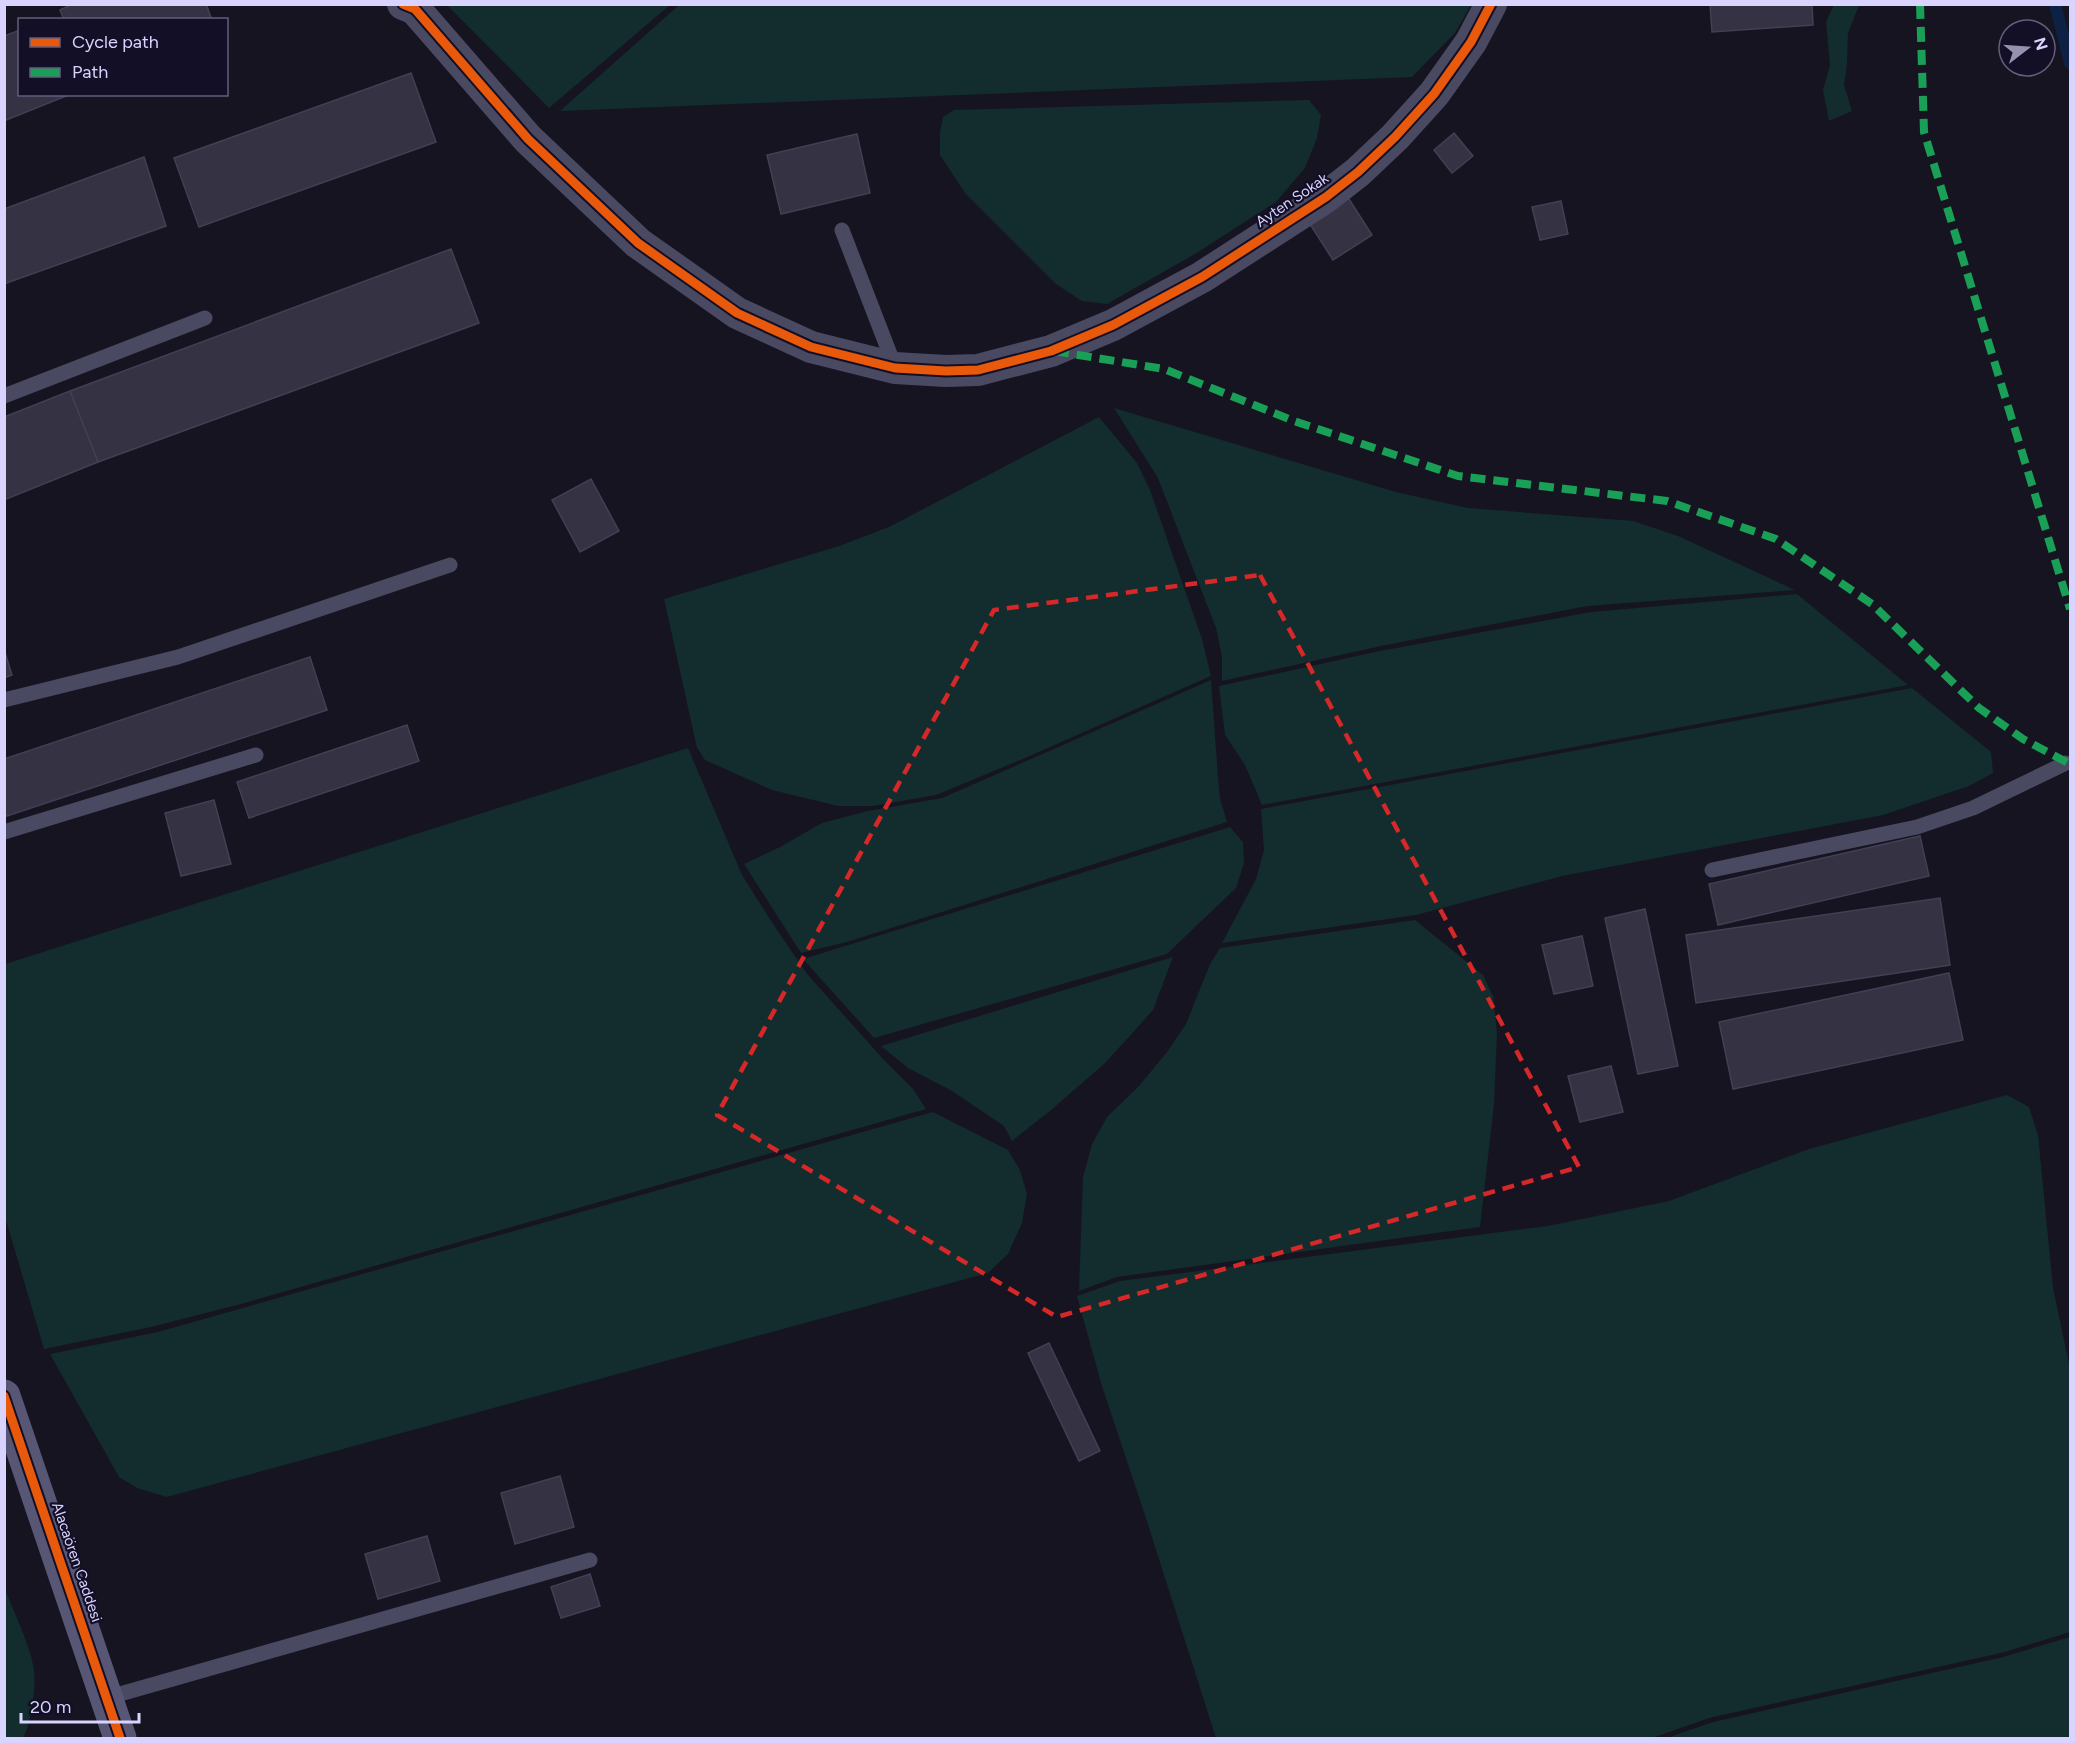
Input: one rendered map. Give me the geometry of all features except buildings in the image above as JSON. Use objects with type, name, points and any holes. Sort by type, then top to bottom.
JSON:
[{"type":"street","name":"Ayten Sokak","points":[[403,4],[415,9],[528,139],[638,243],[737,313],[811,347],[895,368],[946,372],[978,370],[1051,351],[1113,325],[1202,277],[1326,197],[1358,172],[1395,137],[1434,94],[1472,42],[1491,4]]},
{"type":"street","name":"Alacaören Caddesi","points":[[4,1396],[120,1738]]},
{"type":"lane","points":[[842,230],[895,368]]},
{"type":"lane","points":[[4,396],[205,318]]},
{"type":"lane","points":[[4,700],[178,657],[450,565]]},
{"type":"lane","points":[[4,832],[256,755]]},
{"type":"lane","points":[[1712,870],[1917,827],[1973,808],[2066,763]]},
{"type":"lane","points":[[106,1698],[590,1560]]},
{"type":"highlighted area","points":[[1260,575],[1579,1167],[1057,1317],[717,1115],[994,610]]},
{"type":"green space","points":[[447,5],[670,5],[549,108]]},
{"type":"green space","points":[[679,5],[1471,5],[1455,33],[1412,77],[560,111]]},
{"type":"green space","points":[[1834,5],[1859,5],[1848,33],[1844,85],[1852,111],[1829,121],[1823,90],[1830,65],[1826,22]]},
{"type":"green space","points":[[1309,100],[1321,115],[1317,138],[1305,168],[1276,202],[1195,254],[1107,304],[1082,301],[1056,284],[965,193],[940,155],[943,117],[954,110]]},
{"type":"green space","points":[[1114,408],[1396,492],[1468,508],[1633,521],[1678,536],[1795,590],[1587,606],[1386,645],[1222,681],[1222,657],[1216,628],[1158,478]]},
{"type":"green space","points":[[1099,417],[1137,463],[1150,490],[1202,639],[1211,676],[936,795],[873,806],[838,806],[772,790],[705,760],[697,748],[664,599],[839,546],[889,527]]},
{"type":"green space","points":[[1797,594],[1908,685],[1262,805],[1245,765],[1225,735],[1219,686],[1380,651],[1591,612]]},
{"type":"green space","points":[[1211,680],[1220,799],[1227,822],[847,942],[801,953],[744,864],[822,823],[868,811],[942,798]]},
{"type":"green space","points":[[1912,688],[1991,752],[1993,773],[1969,786],[1883,815],[1562,876],[1416,915],[1222,943],[1256,879],[1264,850],[1261,809]]},
{"type":"green space","points":[[688,748],[742,875],[775,927],[808,975],[913,1089],[926,1109],[241,1304],[151,1327],[44,1349],[5,1217],[5,964]]},
{"type":"green space","points":[[1230,827],[1243,842],[1244,863],[1236,888],[1167,954],[874,1038],[803,959]]},
{"type":"green space","points":[[1415,920],[1483,975],[1493,996],[1497,1033],[1494,1104],[1480,1227],[1117,1277],[1079,1291],[1083,1177],[1092,1144],[1107,1117],[1139,1086],[1186,1024],[1210,964],[1220,948]]},
{"type":"green space","points":[[1173,957],[1153,1010],[1104,1064],[1012,1141],[1004,1126],[952,1091],[908,1068],[881,1046]]},
{"type":"green space","points":[[2007,1095],[2029,1107],[2038,1135],[2053,1288],[2070,1368],[2070,1632],[2005,1652],[1709,1718],[1652,1738],[1216,1738],[1101,1383],[1077,1296],[1120,1281],[1548,1226],[1669,1201],[1809,1149]]},
{"type":"green space","points":[[933,1112],[1008,1150],[1020,1170],[1027,1194],[1022,1223],[1008,1254],[988,1273],[167,1497],[137,1488],[119,1477],[50,1354],[158,1332]]},
{"type":"green space","points":[[4,1587],[26,1640],[34,1670],[33,1705],[23,1738],[5,1738]]},
{"type":"green space","points":[[2070,1637],[2070,1738],[1667,1738],[1713,1722],[2003,1657]]},
{"type":"waterway","points":[[2055,4],[2070,63]]},
{"type":"marked path","points":[[1920,4],[1924,132],[2070,609]]},
{"type":"marked path","points":[[1054,351],[1164,369],[1294,421],[1458,476],[1667,501],[1776,539],[1872,604],[1979,708],[2023,739],[2070,764]]},
{"type":"cycle path","points":[[403,4],[415,9],[528,139],[638,243],[737,313],[811,347],[895,368],[946,371],[978,370],[1051,351],[1113,325],[1202,277],[1326,197],[1358,172],[1395,137],[1434,94],[1471,42],[1491,4]]},
{"type":"cycle path","points":[[4,1396],[120,1738]]}]
